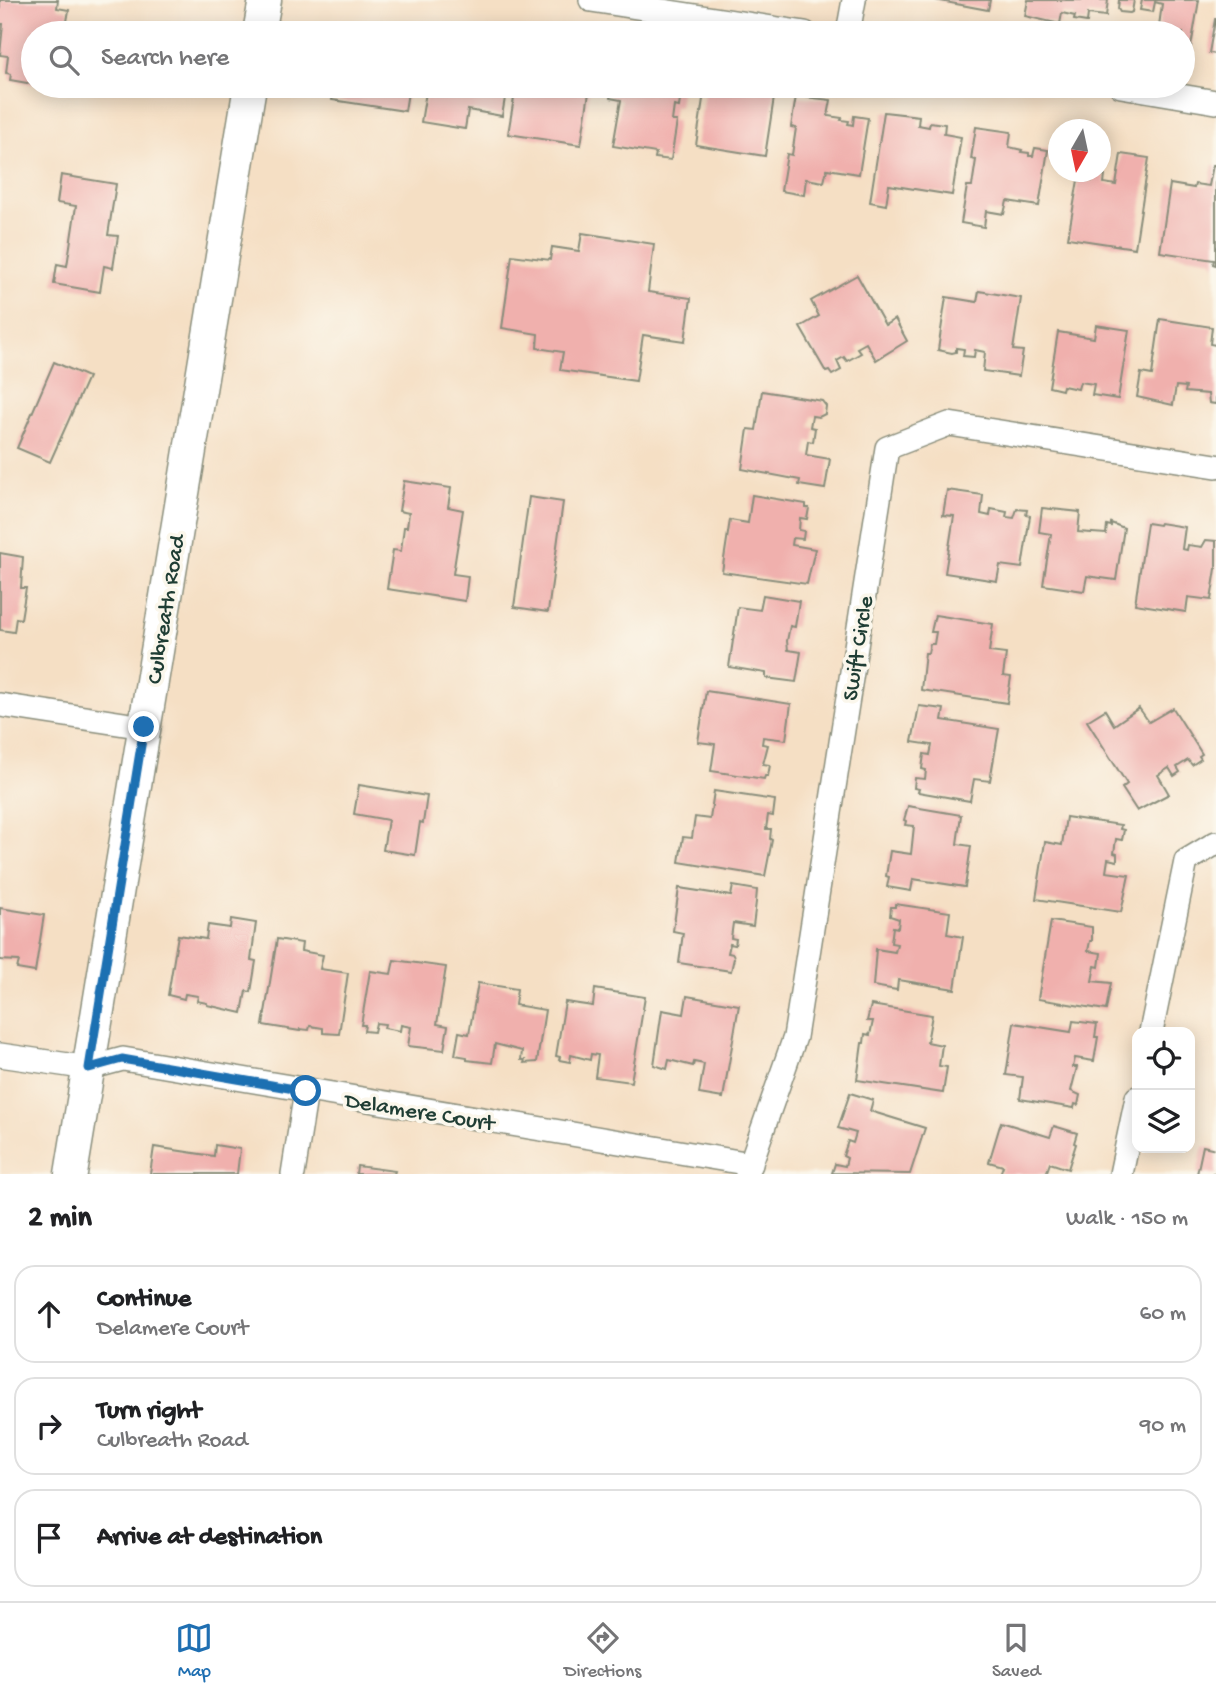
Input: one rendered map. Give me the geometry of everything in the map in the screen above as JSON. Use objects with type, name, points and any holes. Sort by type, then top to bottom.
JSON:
[{"type":"street","points":[[261,21],[265,0]]},
{"type":"street","points":[[591,0],[727,21]]},
{"type":"street","points":[[850,21],[854,0]]},
{"type":"street","name":"Culbreath Road","points":[[71,1174],[248,98]]},
{"type":"street","points":[[1192,98],[1216,102]]},
{"type":"street","name":"Swift Circle","points":[[749,1169],[795,1037],[887,448],[949,424],[1216,466]]},
{"type":"street","points":[[0,705],[144,727]]},
{"type":"street","points":[[1152,1027],[1186,861],[1216,843]]},
{"type":"street","points":[[0,1055],[89,1068]]},
{"type":"street","name":"Delamere Court","points":[[89,1068],[122,1059],[749,1169]]},
{"type":"street","points":[[293,1174],[306,1091]]},
{"type":"street","points":[[1121,1174],[1132,1122]]},
{"type":"building","points":[[0,0],[58,0],[57,8],[69,10],[67,21],[21,21],[21,82],[10,80],[11,74],[6,73],[8,56],[0,55],[3,24],[0,24]]},
{"type":"building","points":[[935,0],[990,0],[988,10]]},
{"type":"building","points":[[1028,0],[1108,0],[1106,16],[1088,14],[1087,21],[1074,20],[1075,16],[1062,13],[1061,21],[1025,16]]},
{"type":"building","points":[[1119,0],[1134,0],[1132,12],[1120,12]]},
{"type":"building","points":[[1142,0],[1199,0],[1195,24],[1195,21],[1160,21],[1162,4],[1155,2],[1153,12],[1140,10]]},
{"type":"building","points":[[1216,19],[1216,54],[1209,53]]},
{"type":"building","points":[[332,98],[407,98],[405,111]]},
{"type":"building","points":[[425,98],[505,98],[502,116],[468,110],[465,129],[421,122]]},
{"type":"building","points":[[514,98],[588,98],[581,145],[508,134]]},
{"type":"building","points":[[610,98],[680,98],[679,107],[674,106],[672,121],[677,121],[671,160],[655,158],[656,153],[613,146],[621,100]]},
{"type":"building","points":[[703,98],[774,98],[765,156],[696,145]]},
{"type":"building","points":[[796,98],[831,100],[828,116],[842,118],[841,120],[849,121],[848,124],[853,125],[854,116],[868,118],[859,174],[827,169],[824,182],[806,179],[804,195],[781,191],[787,154],[792,155],[796,128],[791,127]]},
{"type":"building","points":[[884,112],[919,116],[918,125],[929,127],[930,122],[945,124],[944,134],[961,137],[952,195],[889,185],[886,205],[870,202]]},
{"type":"building","points":[[976,127],[1011,132],[1009,147],[1029,153],[1029,156],[1033,156],[1035,148],[1048,150],[1039,206],[1007,201],[1004,214],[986,211],[984,227],[961,223],[967,186],[972,186],[976,160],[971,159]]},
{"type":"building","points":[[1121,154],[1149,158],[1135,248],[1068,238],[1078,182],[1116,185]]},
{"type":"building","points":[[1213,165],[1216,165],[1216,265],[1213,264],[1214,260],[1160,252],[1170,184],[1194,188],[1195,184],[1209,186]]},
{"type":"building","points":[[61,175],[116,184],[108,235],[118,236],[113,268],[104,266],[100,292],[54,284],[57,264],[67,266],[76,206],[57,203]]},
{"type":"building","points":[[582,233],[654,244],[648,292],[691,298],[685,341],[643,335],[636,381],[560,370],[563,352],[537,348],[538,334],[502,328],[512,255],[550,260],[552,247],[579,251]]},
{"type":"building","points":[[857,275],[885,325],[895,319],[907,341],[876,360],[866,343],[857,348],[861,353],[847,361],[844,357],[837,361],[841,370],[832,375],[829,371],[826,372],[800,327],[819,316],[811,301]]},
{"type":"building","points":[[979,291],[1021,298],[1013,350],[1023,351],[1019,376],[983,371],[985,352],[975,350],[974,357],[963,356],[964,349],[956,348],[956,352],[952,353],[938,350],[946,297],[977,302]]},
{"type":"building","points":[[1160,319],[1212,327],[1210,344],[1216,345],[1216,404],[1209,403],[1208,394],[1185,392],[1186,387],[1176,386],[1173,405],[1137,397],[1141,373],[1152,375]]},
{"type":"building","points":[[1096,325],[1129,330],[1118,399],[1092,395],[1094,384],[1080,382],[1078,389],[1049,387],[1058,332],[1094,338]]},
{"type":"building","points":[[54,362],[88,377],[50,462],[17,448]]},
{"type":"building","points":[[762,391],[822,401],[826,406],[825,414],[812,416],[810,427],[815,428],[813,442],[808,441],[806,455],[830,459],[825,489],[799,485],[800,480],[742,469],[748,429],[756,430]]},
{"type":"building","points":[[404,481],[451,488],[448,507],[463,510],[453,574],[468,576],[465,601],[387,589],[393,550],[401,551],[404,527],[407,527],[409,513],[399,511]]},
{"type":"building","points":[[947,490],[983,495],[981,514],[990,516],[991,509],[1007,512],[1006,517],[1014,518],[1017,509],[1027,510],[1026,515],[1030,516],[1022,568],[1000,565],[997,581],[945,573],[954,516],[943,515]]},
{"type":"building","points":[[752,495],[806,504],[806,508],[809,508],[807,519],[800,518],[799,530],[804,531],[803,539],[793,538],[792,545],[815,549],[807,584],[722,572],[730,520],[748,523]]},
{"type":"building","points":[[529,497],[563,502],[548,612],[514,607]]},
{"type":"building","points":[[1042,508],[1080,512],[1078,532],[1106,534],[1107,525],[1111,526],[1111,523],[1124,528],[1116,580],[1087,576],[1084,591],[1043,585],[1051,534],[1039,532]]},
{"type":"building","points":[[1147,523],[1185,527],[1182,549],[1187,550],[1188,545],[1202,547],[1206,540],[1216,541],[1216,569],[1211,600],[1188,597],[1186,612],[1135,604]]},
{"type":"building","points":[[0,553],[23,557],[21,588],[26,588],[21,619],[16,618],[14,632],[0,630]]},
{"type":"building","points":[[763,595],[799,601],[795,627],[790,626],[787,641],[788,650],[801,652],[796,682],[766,678],[766,673],[729,667],[738,607],[760,610]]},
{"type":"building","points":[[935,615],[993,624],[989,652],[1006,654],[1003,676],[1011,677],[1007,703],[921,690],[925,653],[928,653],[930,644],[934,644],[936,632],[931,632]]},
{"type":"building","points":[[706,691],[791,704],[786,740],[763,737],[762,744],[768,745],[763,764],[770,765],[768,776],[764,779],[711,771],[715,744],[698,742]]},
{"type":"building","points":[[919,706],[944,709],[942,720],[999,729],[990,781],[974,779],[970,801],[918,792],[919,789],[914,788],[915,778],[925,779],[926,770],[922,769],[924,754],[930,755],[932,745],[912,742]]},
{"type":"building","points":[[1139,708],[1149,722],[1173,708],[1202,754],[1199,756],[1201,759],[1192,765],[1188,760],[1177,767],[1180,772],[1174,776],[1169,768],[1158,775],[1169,794],[1137,811],[1122,788],[1127,784],[1087,721],[1105,710],[1114,725]]},
{"type":"building","points":[[359,785],[427,796],[415,855],[383,850],[388,820],[354,814]]},
{"type":"building","points":[[714,791],[775,800],[773,816],[768,815],[766,829],[771,829],[772,840],[765,876],[679,862],[683,837],[692,838],[695,817],[710,819]]},
{"type":"building","points":[[908,806],[961,815],[957,844],[971,846],[965,887],[913,879],[911,891],[887,887],[890,851],[911,854],[914,826],[905,825],[904,820]]},
{"type":"building","points":[[1066,817],[1121,825],[1120,829],[1124,830],[1122,840],[1116,839],[1114,853],[1117,854],[1117,861],[1108,859],[1106,872],[1129,875],[1121,912],[1036,899],[1045,842],[1062,845]]},
{"type":"building","points":[[733,886],[757,890],[753,926],[733,923],[731,938],[736,939],[735,945],[730,944],[728,953],[733,954],[734,958],[731,971],[679,963],[683,933],[673,931],[679,888],[731,896]]},
{"type":"building","points":[[895,904],[950,912],[947,934],[963,937],[955,989],[898,980],[897,990],[873,986],[876,949],[895,952],[897,944],[891,943],[893,927],[898,928],[899,919],[890,916],[891,907],[895,907]]},
{"type":"building","points":[[0,908],[44,915],[35,972],[17,969],[19,961],[0,960]]},
{"type":"building","points":[[231,919],[256,923],[251,960],[256,961],[251,992],[246,991],[242,1013],[207,1005],[197,1001],[198,996],[185,994],[184,999],[168,995],[178,935],[206,939],[208,925],[230,928]]},
{"type":"building","points":[[1051,921],[1092,927],[1092,941],[1088,951],[1101,953],[1099,967],[1095,966],[1092,981],[1111,983],[1106,1010],[1038,999]]},
{"type":"building","points":[[277,939],[302,943],[301,951],[323,955],[320,969],[348,973],[339,1034],[323,1033],[323,1028],[310,1026],[309,1030],[300,1031],[263,1025]]},
{"type":"building","points":[[394,960],[446,967],[437,1024],[448,1026],[444,1050],[408,1046],[411,1027],[401,1025],[400,1031],[384,1028],[385,1024],[376,1023],[374,1032],[364,1031],[365,1025],[361,1025],[370,971],[391,974]]},
{"type":"building","points":[[478,983],[517,989],[515,1005],[545,1010],[537,1062],[524,1063],[525,1060],[521,1060],[522,1051],[495,1044],[492,1063],[467,1060],[467,1057],[455,1055],[459,1032],[469,1034]]},
{"type":"building","points":[[595,989],[645,997],[631,1082],[595,1077],[598,1055],[591,1054],[590,1060],[571,1055],[570,1062],[559,1060],[560,1057],[556,1056],[565,1002],[593,1006]]},
{"type":"building","points":[[687,996],[739,1005],[723,1098],[699,1094],[704,1064],[694,1062],[693,1066],[669,1060],[667,1069],[654,1065],[662,1010],[684,1014]]},
{"type":"building","points":[[871,1005],[932,1015],[927,1042],[942,1045],[939,1066],[947,1067],[943,1093],[857,1080],[862,1043],[865,1034],[870,1035],[873,1021],[867,1021]]},
{"type":"building","points":[[1073,1021],[1097,1024],[1095,1037],[1098,1037],[1094,1061],[1075,1058],[1073,1067],[1077,1067],[1071,1091],[1080,1095],[1078,1105],[1075,1104],[1074,1108],[1020,1099],[1023,1077],[1006,1075],[1014,1023],[1071,1032]]},
{"type":"building","points":[[850,1093],[873,1100],[870,1111],[925,1128],[910,1174],[832,1173],[835,1164],[845,1166],[847,1158],[843,1156],[848,1141],[853,1143],[856,1133],[838,1128]]},
{"type":"building","points":[[1001,1122],[1050,1137],[1054,1126],[1077,1133],[1068,1169],[1050,1163],[1046,1174],[1000,1174],[1003,1166],[989,1162]]},
{"type":"building","points":[[215,1145],[240,1149],[237,1174],[150,1174],[154,1147],[214,1156]]},
{"type":"building","points":[[1203,1146],[1216,1149],[1216,1174],[1197,1174]]},
{"type":"building","points":[[357,1166],[395,1171],[394,1174],[356,1174]]},
{"type":"route","points":[[144,727],[89,1068],[122,1059],[306,1091]]}]
